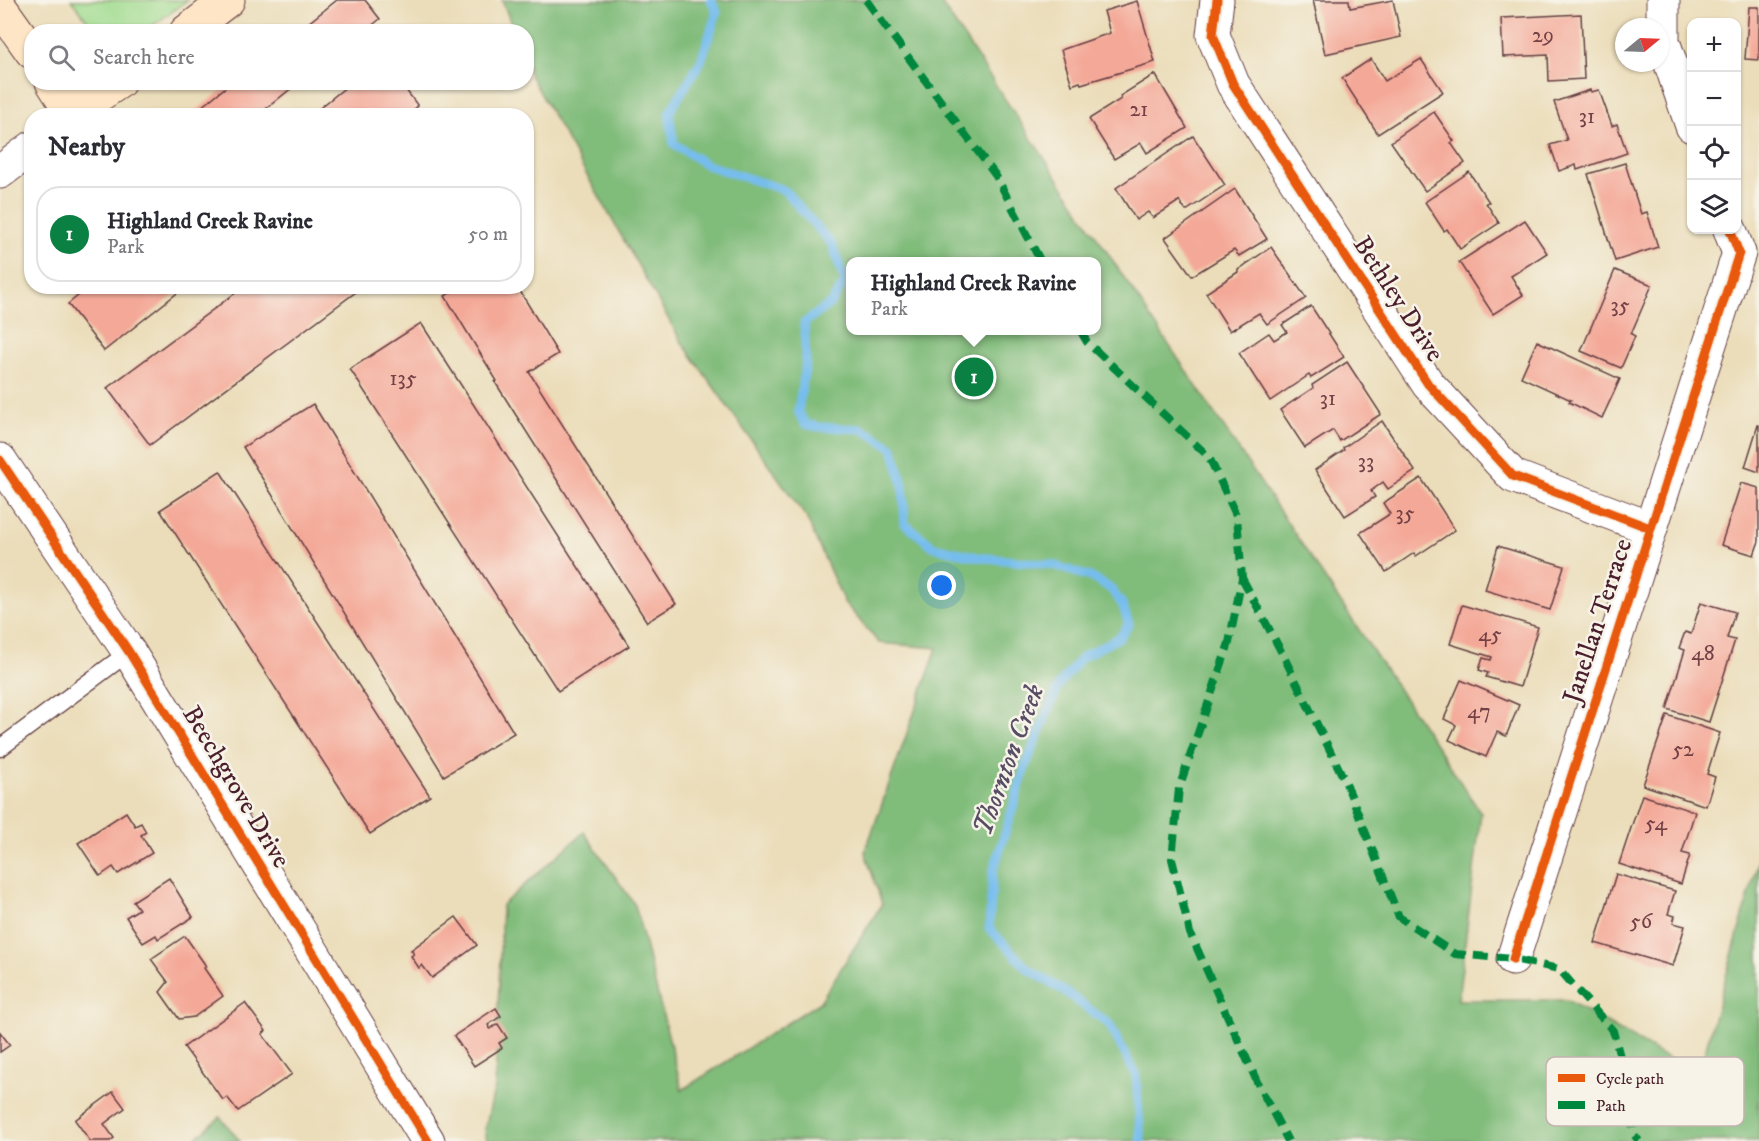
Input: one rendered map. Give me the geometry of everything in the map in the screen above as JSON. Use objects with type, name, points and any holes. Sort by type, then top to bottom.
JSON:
[{"type":"street","points":[[196,24],[228,0]]},
{"type":"street","name":"Bethley Drive","points":[[1217,0],[1213,35],[1233,84],[1428,384],[1513,476],[1650,528]]},
{"type":"street","points":[[1663,0],[1663,41],[1687,111]]},
{"type":"street","points":[[0,7],[24,41]]},
{"type":"street","points":[[56,90],[67,108]]},
{"type":"street","points":[[79,108],[107,90]]},
{"type":"street","points":[[0,172],[24,154]]},
{"type":"street","name":"Janellan Terrace","points":[[1513,959],[1739,253],[1732,234]]},
{"type":"street","name":"Beechgrove Drive","points":[[0,460],[129,652],[428,1141]]},
{"type":"lane","points":[[0,748],[129,652]]},
{"type":"green space","points":[[71,0],[188,0],[155,24],[90,24]]},
{"type":"green space","points":[[502,0],[939,0],[1481,813],[1458,1000],[1567,1000],[1665,1057],[1546,1057],[1546,1126],[1744,1126],[1744,1057],[1703,1057],[1759,859],[1759,1141],[487,1141],[485,1128],[495,1087],[502,905],[584,832],[635,905],[682,1090],[820,1002],[882,904],[865,852],[937,648],[879,643],[844,602],[806,517],[681,341],[534,82],[534,24],[511,24]]},
{"type":"green space","points":[[220,1117],[240,1141],[192,1141]]},
{"type":"building","points":[[337,0],[365,0],[380,19],[374,24],[307,24]]},
{"type":"building","points":[[1313,0],[1349,0],[1350,8],[1393,0],[1401,37],[1325,54]]},
{"type":"building","points":[[1137,1],[1155,62],[1072,85],[1061,50],[1110,33],[1104,11]]},
{"type":"building","points":[[1749,7],[1759,7],[1759,60],[1745,59]]},
{"type":"building","points":[[1581,14],[1584,79],[1549,81],[1548,55],[1503,57],[1501,18]]},
{"type":"building","points":[[1371,59],[1385,81],[1421,59],[1443,92],[1378,134],[1342,78]]},
{"type":"building","points":[[1155,74],[1187,128],[1147,153],[1141,143],[1114,159],[1089,119]]},
{"type":"building","points":[[222,90],[289,90],[267,108],[200,108]]},
{"type":"building","points":[[342,90],[406,90],[418,106],[415,108],[320,108]]},
{"type":"building","points":[[1590,90],[1591,92],[1599,90],[1612,126],[1617,124],[1627,153],[1577,170],[1576,165],[1559,171],[1550,145],[1567,140],[1554,102]]},
{"type":"building","points":[[1434,112],[1454,141],[1451,143],[1465,163],[1425,191],[1391,142]]},
{"type":"building","points":[[1193,136],[1225,185],[1186,211],[1179,201],[1153,218],[1148,212],[1136,220],[1116,188]]},
{"type":"building","points":[[1625,163],[1641,214],[1647,212],[1658,247],[1615,261],[1588,174]]},
{"type":"building","points":[[1469,172],[1489,202],[1486,203],[1499,223],[1460,249],[1447,229],[1444,231],[1425,202]]},
{"type":"building","points":[[1235,189],[1267,239],[1239,256],[1234,250],[1192,276],[1165,238]]},
{"type":"building","points":[[1525,220],[1547,253],[1511,276],[1523,295],[1493,314],[1459,262]]},
{"type":"building","points":[[1271,247],[1306,298],[1267,324],[1259,313],[1230,331],[1206,293]]},
{"type":"building","points":[[1615,270],[1652,285],[1631,334],[1635,336],[1621,368],[1581,351]]},
{"type":"building","points":[[80,294],[176,294],[104,351],[68,304]]},
{"type":"building","points":[[234,294],[353,294],[150,445],[107,388]]},
{"type":"building","points":[[448,294],[522,294],[558,354],[529,372],[676,604],[647,622],[495,382],[497,381],[445,296]]},
{"type":"building","points":[[1311,306],[1344,357],[1311,378],[1309,375],[1270,401],[1239,353],[1269,333],[1274,340],[1287,332],[1282,325]]},
{"type":"building","points":[[421,323],[629,646],[558,691],[350,369]]},
{"type":"building","points":[[1537,341],[1620,379],[1602,418],[1569,402],[1571,400],[1521,377]]},
{"type":"building","points":[[1347,362],[1381,414],[1340,441],[1333,430],[1305,448],[1280,410]]},
{"type":"building","points":[[313,404],[514,733],[444,776],[243,447]]},
{"type":"building","points":[[1382,421],[1415,471],[1388,489],[1383,482],[1371,491],[1375,497],[1345,516],[1315,470]]},
{"type":"building","points":[[1759,425],[1759,472],[1745,467]]},
{"type":"building","points":[[220,471],[430,796],[370,834],[160,510]]},
{"type":"building","points":[[1421,478],[1455,530],[1416,556],[1414,553],[1386,572],[1360,533],[1390,514],[1383,503]]},
{"type":"building","points":[[1741,483],[1759,488],[1759,541],[1754,555],[1721,545]]},
{"type":"building","points":[[1498,546],[1564,566],[1550,610],[1485,590]]},
{"type":"building","points":[[1701,602],[1735,612],[1727,638],[1735,640],[1709,722],[1667,709],[1685,650],[1679,648],[1685,632],[1691,634]]},
{"type":"building","points":[[1462,605],[1538,627],[1520,687],[1486,677],[1488,673],[1479,670],[1483,658],[1491,660],[1492,657],[1450,644]]},
{"type":"building","points":[[1461,680],[1519,705],[1506,736],[1497,732],[1486,757],[1449,740],[1456,725],[1444,719]]},
{"type":"building","points":[[1667,715],[1720,733],[1707,774],[1715,777],[1706,806],[1643,785]]},
{"type":"building","points":[[1642,795],[1695,812],[1682,853],[1690,855],[1681,884],[1619,864]]},
{"type":"building","points":[[126,812],[135,826],[141,823],[146,832],[141,835],[152,853],[118,874],[113,867],[100,876],[78,843]]},
{"type":"building","points":[[1616,874],[1675,891],[1668,914],[1675,916],[1673,923],[1685,926],[1673,966],[1595,943]]},
{"type":"building","points":[[169,878],[193,917],[158,939],[156,935],[143,943],[126,917],[139,909],[133,901]]},
{"type":"building","points":[[456,917],[477,945],[432,978],[422,965],[419,968],[411,956],[414,954],[411,950]]},
{"type":"building","points":[[185,936],[223,996],[194,1017],[179,1019],[160,992],[168,982],[151,959]]},
{"type":"building","points":[[245,1003],[266,1031],[262,1034],[292,1074],[238,1111],[227,1097],[223,1100],[184,1047]]},
{"type":"building","points":[[496,1008],[501,1016],[488,1025],[490,1029],[498,1024],[507,1038],[499,1043],[502,1048],[474,1066],[454,1036]]},
{"type":"building","points":[[0,1032],[10,1045],[0,1052]]},
{"type":"building","points":[[113,1092],[125,1108],[104,1124],[114,1138],[110,1141],[90,1141],[75,1120]]},
{"type":"waterway","name":"Thornton Creek","points":[[711,0],[717,12],[701,61],[669,113],[674,144],[707,165],[784,190],[832,244],[845,282],[831,303],[804,323],[806,362],[798,411],[805,424],[862,429],[893,448],[903,485],[905,524],[934,547],[977,557],[1053,565],[1090,577],[1110,588],[1122,604],[1129,624],[1120,637],[1082,657],[1059,685],[1026,765],[993,872],[989,928],[1028,969],[1064,991],[1109,1024],[1136,1075],[1141,1141]]},
{"type":"marked path","points":[[866,0],[996,176],[1038,257]]},
{"type":"marked path","points":[[1083,335],[1087,342],[1209,457],[1237,517],[1242,578],[1229,643],[1179,788],[1172,859],[1190,933],[1258,1084],[1288,1141]]},
{"type":"marked path","points":[[1242,578],[1346,783],[1399,917],[1455,954],[1513,959],[1559,969],[1613,1031],[1620,1057]]},
{"type":"marked path","points":[[1633,1126],[1633,1133],[1639,1141]]},
{"type":"cycle path","points":[[1217,0],[1213,35],[1233,84],[1428,384],[1513,476],[1650,528]]},
{"type":"cycle path","points":[[1513,959],[1739,253],[1732,234]]},
{"type":"cycle path","points":[[0,460],[129,652],[428,1141]]},
{"type":"place","name":"Highland Creek Ravine","points":[[974,377]]}]
